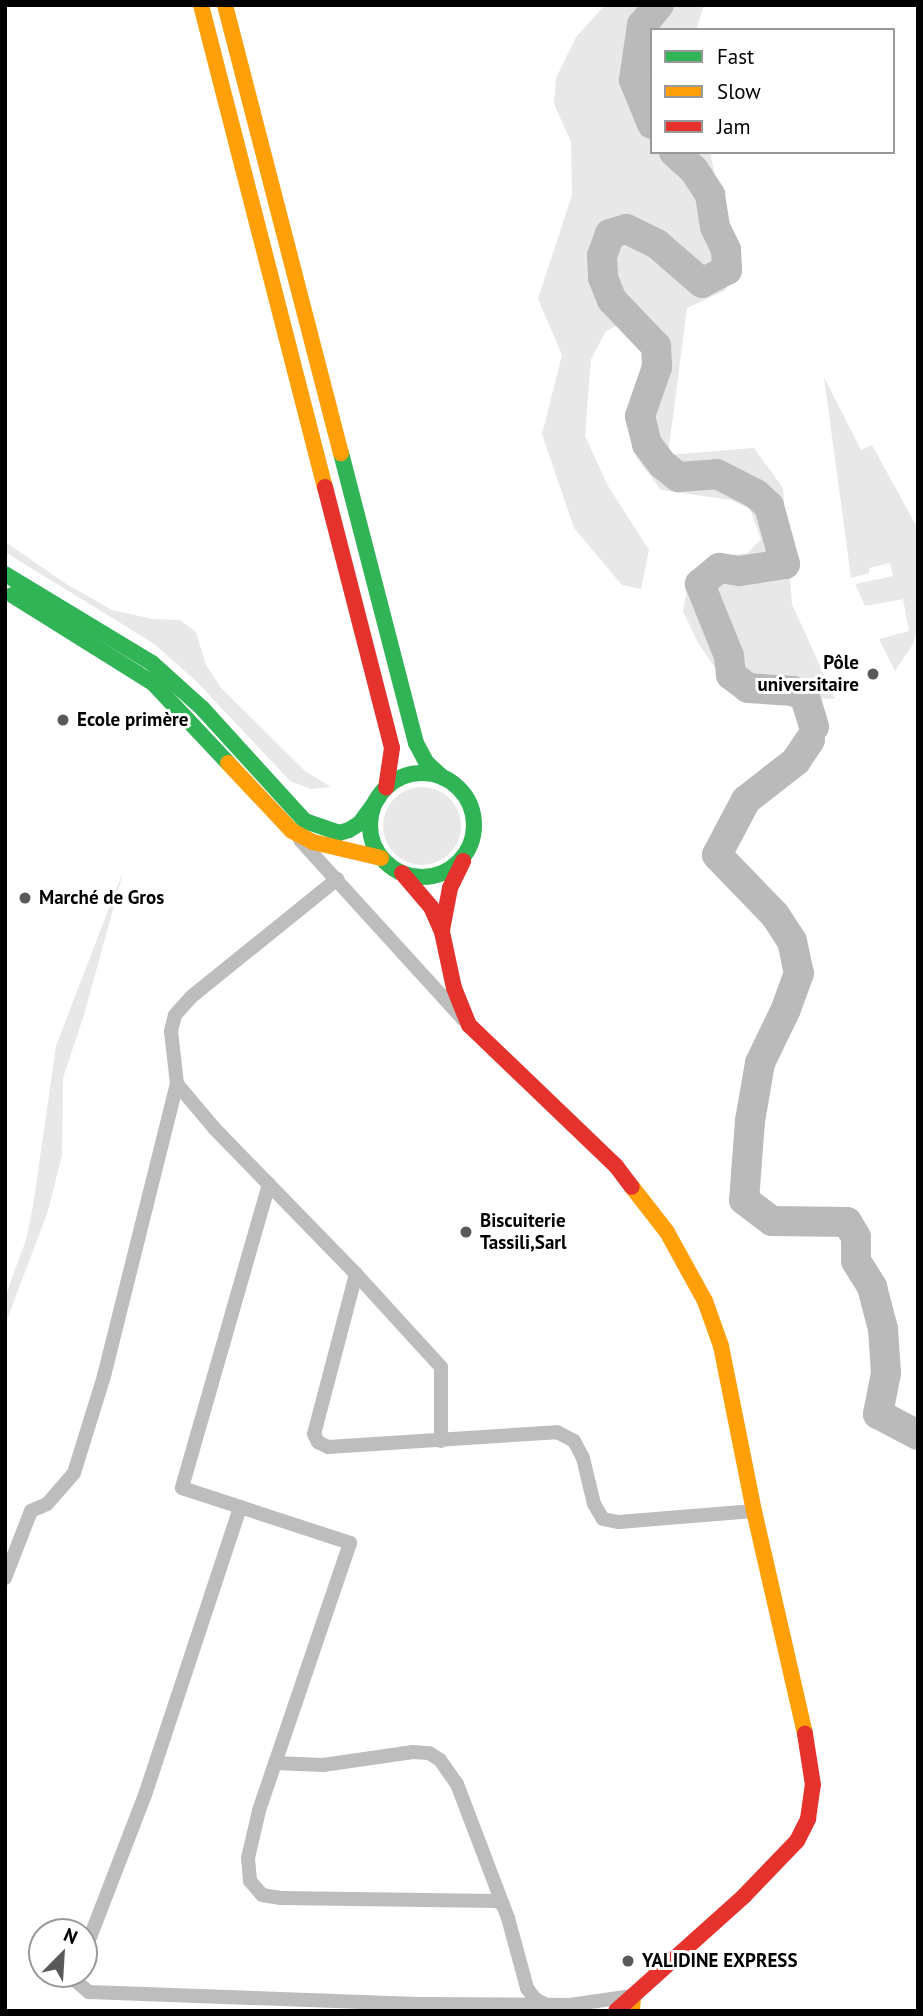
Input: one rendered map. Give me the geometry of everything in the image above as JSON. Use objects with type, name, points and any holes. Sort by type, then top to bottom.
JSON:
[{"type":"main road","points":[[201,5],[392,748],[383,792],[370,821],[374,846],[381,858]]},
{"type":"main road","points":[[225,5],[416,743],[426,762],[454,785],[470,805],[474,831],[471,844],[450,888],[442,932]]},
{"type":"main road","points":[[5,574],[152,663],[202,708],[305,821],[339,833],[349,830],[360,823],[383,792],[407,776],[418,774],[443,778]]},
{"type":"main road","points":[[5,590],[153,683],[190,719],[292,831],[313,842],[381,858],[402,873],[431,907],[442,932],[454,988],[469,1026],[615,1166],[667,1232],[705,1301],[720,1346],[805,1735],[813,1784],[808,1819],[782,1859],[625,2006]]},
{"type":"main road","points":[[402,873],[418,877],[442,873],[463,858],[471,844]]},
{"type":"street","points":[[292,831],[439,997],[469,1026]]},
{"type":"street","points":[[5,1578],[31,1511],[47,1504],[74,1473],[81,1453],[104,1376],[177,1084],[171,1031],[175,1014],[191,997],[337,879]]},
{"type":"street","points":[[177,1084],[214,1128],[356,1274],[441,1367],[441,1441]]},
{"type":"street","points":[[268,1184],[182,1488],[350,1543],[275,1763],[248,1858],[250,1881],[262,1895],[357,1901],[479,1900],[503,1905]]},
{"type":"street","points":[[356,1274],[314,1433],[318,1442],[328,1447],[557,1433],[573,1441],[583,1458],[594,1504],[603,1519],[619,1522],[754,1511]]},
{"type":"street","points":[[97,1918],[145,1795],[240,1507]]},
{"type":"street","points":[[275,1763],[323,1765],[413,1752],[429,1754],[440,1760],[457,1784],[503,1905],[527,1988],[535,1999],[554,2008]]},
{"type":"street","points":[[83,1988],[89,1992],[424,2004],[554,2008],[625,2006]]},
{"type":"shaded area","points":[[605,5],[704,5],[697,28],[650,28],[650,154],[710,154],[735,265],[726,290],[687,308],[668,455],[754,448],[783,488],[792,604],[835,699],[741,696],[718,672],[698,643],[683,611],[689,578],[714,557],[748,553],[761,539],[750,509],[731,500],[661,490],[636,457],[628,410],[652,357],[647,333],[625,322],[606,331],[591,359],[585,436],[608,486],[649,550],[641,589],[622,585],[574,528],[542,434],[562,355],[538,299],[572,195],[571,142],[554,104],[556,78],[576,37]]},
{"type":"shaded area","points":[[824,377],[861,450],[872,445],[918,529],[918,628],[913,644],[895,671],[879,639],[909,631],[903,599],[865,606],[855,584],[893,576],[890,563],[869,568],[869,573],[851,578]]},
{"type":"shaded area","points":[[5,542],[68,585],[112,610],[153,619],[180,620],[196,632],[206,665],[221,688],[305,771],[331,787],[311,789],[290,781],[196,681],[153,643],[5,552]]},
{"type":"shaded area","points":[[422,787],[437,790],[454,804],[461,826],[458,841],[444,858],[422,865],[407,862],[390,848],[383,826],[386,811],[400,794]]},
{"type":"shaded area","points":[[124,869],[84,1015],[63,1078],[62,1155],[48,1211],[5,1325],[5,1297],[26,1240],[33,1206],[56,1046]]},
{"type":"waterway","points":[[650,119],[634,80],[642,25],[659,5]]},
{"type":"waterway","points":[[676,154],[694,170],[710,195],[715,227],[726,250],[727,270],[702,283],[657,244],[626,229],[610,234],[602,256],[603,278],[612,300],[656,346],[657,367],[640,416],[647,444],[662,464],[678,477],[717,474],[756,494],[769,506],[785,564],[739,571],[719,568],[700,584],[729,656],[731,675],[748,688],[793,691],[805,697],[814,727]]},
{"type":"waterway","points":[[810,740],[796,761],[746,800],[717,855],[775,915],[792,941],[799,973],[786,1009],[760,1063],[750,1121],[744,1200],[772,1221],[847,1222],[856,1237],[856,1261],[872,1287],[883,1329],[886,1373],[878,1414],[918,1435]]},
{"type":"traffic: fast","points":[[341,453],[416,743],[426,762],[443,778]]},
{"type":"traffic: fast","points":[[5,574],[152,663],[202,708],[305,821],[339,833],[349,830],[360,823],[379,797]]},
{"type":"traffic: fast","points":[[12,595],[153,683],[228,763]]},
{"type":"traffic: fast","points":[[422,773],[442,777],[459,788],[470,805],[474,825],[470,845],[459,862],[442,873],[422,877],[402,873],[385,862],[374,845],[370,825],[374,805],[385,788],[402,777],[422,773]]},
{"type":"traffic: slow","points":[[201,5],[325,487]]},
{"type":"traffic: slow","points":[[225,5],[341,453]]},
{"type":"traffic: slow","points":[[228,763],[292,831],[313,842],[381,858]]},
{"type":"traffic: slow","points":[[632,1187],[667,1232],[705,1301],[721,1346],[754,1511],[805,1734]]},
{"type":"traffic: slow","points":[[632,2011],[633,1996]]},
{"type":"traffic: jam","points":[[325,487],[392,748],[386,788]]},
{"type":"traffic: jam","points":[[442,930],[450,888],[463,861]]},
{"type":"traffic: jam","points":[[402,873],[431,907],[442,932],[454,988],[469,1025],[616,1166],[632,1187]]},
{"type":"traffic: jam","points":[[616,2011],[744,1896],[797,1841],[808,1819],[813,1785],[805,1734]]},
{"type":"place","name":"Pôle universitaire","points":[[873,674]]},
{"type":"place","name":"Ecole primère","points":[[63,720]]},
{"type":"place","name":"Marché de Gros","points":[[25,898]]},
{"type":"place","name":"Biscuiterie Tassili,Sarl","points":[[466,1232]]},
{"type":"place","name":"YALIDINE EXPRESS","points":[[628,1961]]}]
